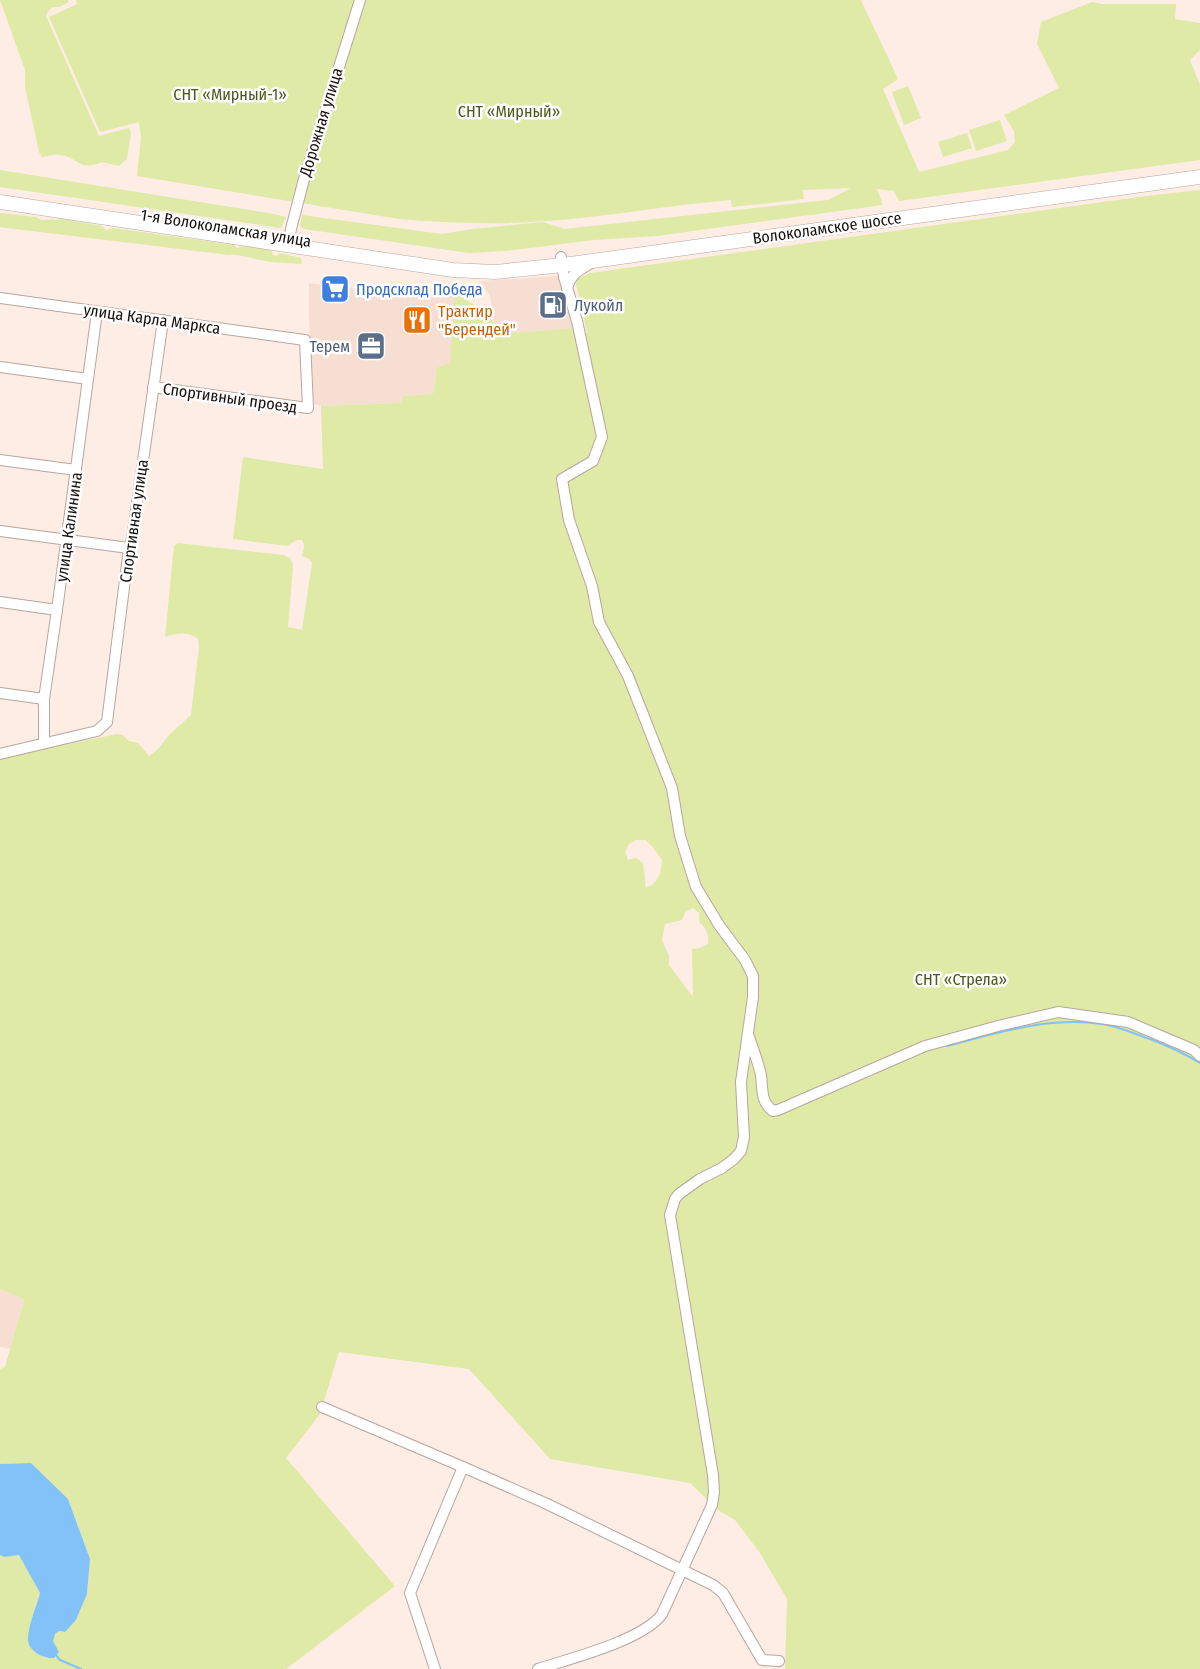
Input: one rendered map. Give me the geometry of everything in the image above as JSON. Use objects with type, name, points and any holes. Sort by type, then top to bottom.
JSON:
[{"type":"main road","name":"Волоколамское шоссе","points":[[562,261],[1200,170]]},
{"type":"main road","name":"Волоколамское шоссе","points":[[453,266],[596,261],[1200,177]]},
{"type":"main road","name":"1-я Волоколамская улица","points":[[0,194],[453,266]]},
{"type":"main road","name":"1-я Волоколамская улица","points":[[0,202],[289,241]]},
{"type":"street","name":"Дорожная улица","points":[[289,241],[304,179],[360,0]]},
{"type":"street","points":[[538,1669],[592,1652],[652,1626],[662,1614],[712,1505],[713,1474],[670,1215],[679,1194],[700,1179],[722,1168],[741,1151],[744,1137],[741,1082],[753,997],[753,976],[746,960],[718,925],[696,887],[680,836],[672,789],[628,676],[599,622],[592,586],[569,520],[562,479],[593,461],[602,437],[562,261]]},
{"type":"street","points":[[567,288],[574,273],[596,261]]},
{"type":"street","name":"улица Карла Маркса","points":[[0,298],[305,340],[308,408]]},
{"type":"street","name":"улица Калинина","points":[[44,743],[44,699],[97,312]]},
{"type":"street","name":"Спортивная улица","points":[[44,743],[97,731],[107,722],[129,548],[163,320]]},
{"type":"street","points":[[0,367],[88,379]]},
{"type":"street","name":"Спортивный проезд","points":[[153,387],[308,408]]},
{"type":"street","points":[[0,460],[76,470]]},
{"type":"street","points":[[0,531],[129,548]]},
{"type":"street","points":[[0,602],[57,610]]},
{"type":"street","points":[[0,693],[44,699]]},
{"type":"street","points":[[0,754],[44,743]]},
{"type":"street","points":[[748,1035],[761,1076],[761,1093],[766,1106],[773,1111],[925,1046],[1058,1012],[1128,1022],[1194,1050],[1200,1056]]},
{"type":"street","points":[[322,1407],[545,1503],[713,1585],[723,1593],[764,1665],[779,1661]]},
{"type":"street","points":[[435,1669],[410,1593],[463,1467]]},
{"type":"shaded area","points":[[560,276],[574,328],[510,333],[494,323],[490,296],[479,281]]},
{"type":"shaded area","points":[[309,283],[454,297],[450,364],[437,367],[433,394],[403,396],[401,403],[321,406],[314,404]]},
{"type":"shaded area","points":[[0,1289],[24,1298],[10,1349],[0,1347]]},
{"type":"green space","points":[[0,0],[68,0],[69,2],[59,7],[53,7],[46,16],[99,136],[129,128],[131,133],[127,159],[119,166],[102,162],[89,166],[61,155],[42,157],[25,87],[25,70]]},
{"type":"green space","points":[[76,0],[861,0],[898,79],[883,89],[919,172],[1008,150],[1015,142],[1014,131],[1004,115],[1059,88],[1037,44],[1041,22],[1092,2],[1176,4],[1175,19],[1200,23],[1200,50],[1190,60],[1200,85],[1200,160],[899,201],[894,191],[877,189],[883,205],[657,236],[469,253],[304,229],[300,226],[302,215],[442,234],[543,222],[565,229],[828,200],[851,188],[803,190],[804,199],[732,207],[731,200],[568,219],[472,223],[399,219],[137,176],[141,137],[139,122],[100,132],[49,17],[77,4]]},
{"type":"green space","points":[[908,86],[921,118],[904,125],[892,92]]},
{"type":"green space","points":[[1000,120],[1007,141],[976,151],[969,130]]},
{"type":"green space","points":[[967,133],[972,148],[943,157],[938,142]]},
{"type":"green space","points":[[0,170],[286,217],[281,228],[0,187]]},
{"type":"green space","name":"СНТ «Стрела»","points":[[1200,190],[1200,1669],[785,1669],[787,1599],[760,1553],[735,1520],[718,1510],[690,1483],[550,1459],[469,1369],[339,1352],[320,1414],[286,1458],[395,1586],[286,1669],[0,1669],[0,1555],[4,1557],[19,1554],[40,1593],[29,1639],[34,1651],[47,1659],[55,1634],[59,1631],[65,1632],[76,1620],[87,1594],[90,1559],[68,1499],[31,1463],[0,1464],[0,1369],[5,1367],[24,1299],[0,1289],[0,758],[117,734],[138,743],[149,756],[191,715],[198,639],[182,634],[165,637],[174,546],[178,543],[283,555],[290,558],[293,565],[288,627],[302,630],[312,563],[302,556],[304,546],[302,540],[297,540],[287,546],[233,539],[243,457],[323,469],[321,406],[401,403],[403,396],[433,394],[437,367],[450,363],[454,297],[440,296],[441,285],[458,287],[468,301],[488,313],[494,323],[502,323],[510,333],[574,328],[587,333],[575,280],[590,273]],"holes":[[[636,840],[645,840],[662,860],[658,877],[646,888],[643,863],[636,858],[628,860],[625,852],[629,844]],[[693,908],[699,913],[699,922],[707,932],[708,940],[708,944],[692,949],[693,997],[669,965],[669,956],[662,940],[665,924],[682,920],[685,912]]]},
{"type":"green space","points":[[0,213],[36,217],[42,220],[64,219],[102,226],[106,230],[113,228],[234,245],[237,248],[246,245],[271,250],[276,256],[280,253],[301,258],[302,264],[0,227]]},
{"type":"water","points":[[31,1463],[68,1499],[90,1559],[87,1594],[76,1620],[65,1632],[59,1631],[55,1634],[53,1641],[59,1652],[54,1658],[38,1654],[28,1641],[40,1593],[19,1555],[4,1557],[0,1555],[0,1464]]},
{"type":"waterway","points":[[947,1046],[1024,1027],[1082,1022],[1126,1030],[1170,1047],[1200,1063]]},
{"type":"waterway","points":[[55,1654],[60,1660],[81,1669]]},
{"type":"place","name":"Продсклад Победа","points":[[335,289]]},
{"type":"place","name":"Лукойл","points":[[553,305]]},
{"type":"place","name":"Трактир \"Берендей\"","points":[[417,320]]},
{"type":"place","name":"Терем","points":[[371,346]]},
{"type":"park label","name":"СНТ «Мирный-1»","points":[[230,94]]},
{"type":"park label","name":"СНТ «Мирный»","points":[[509,111]]}]
